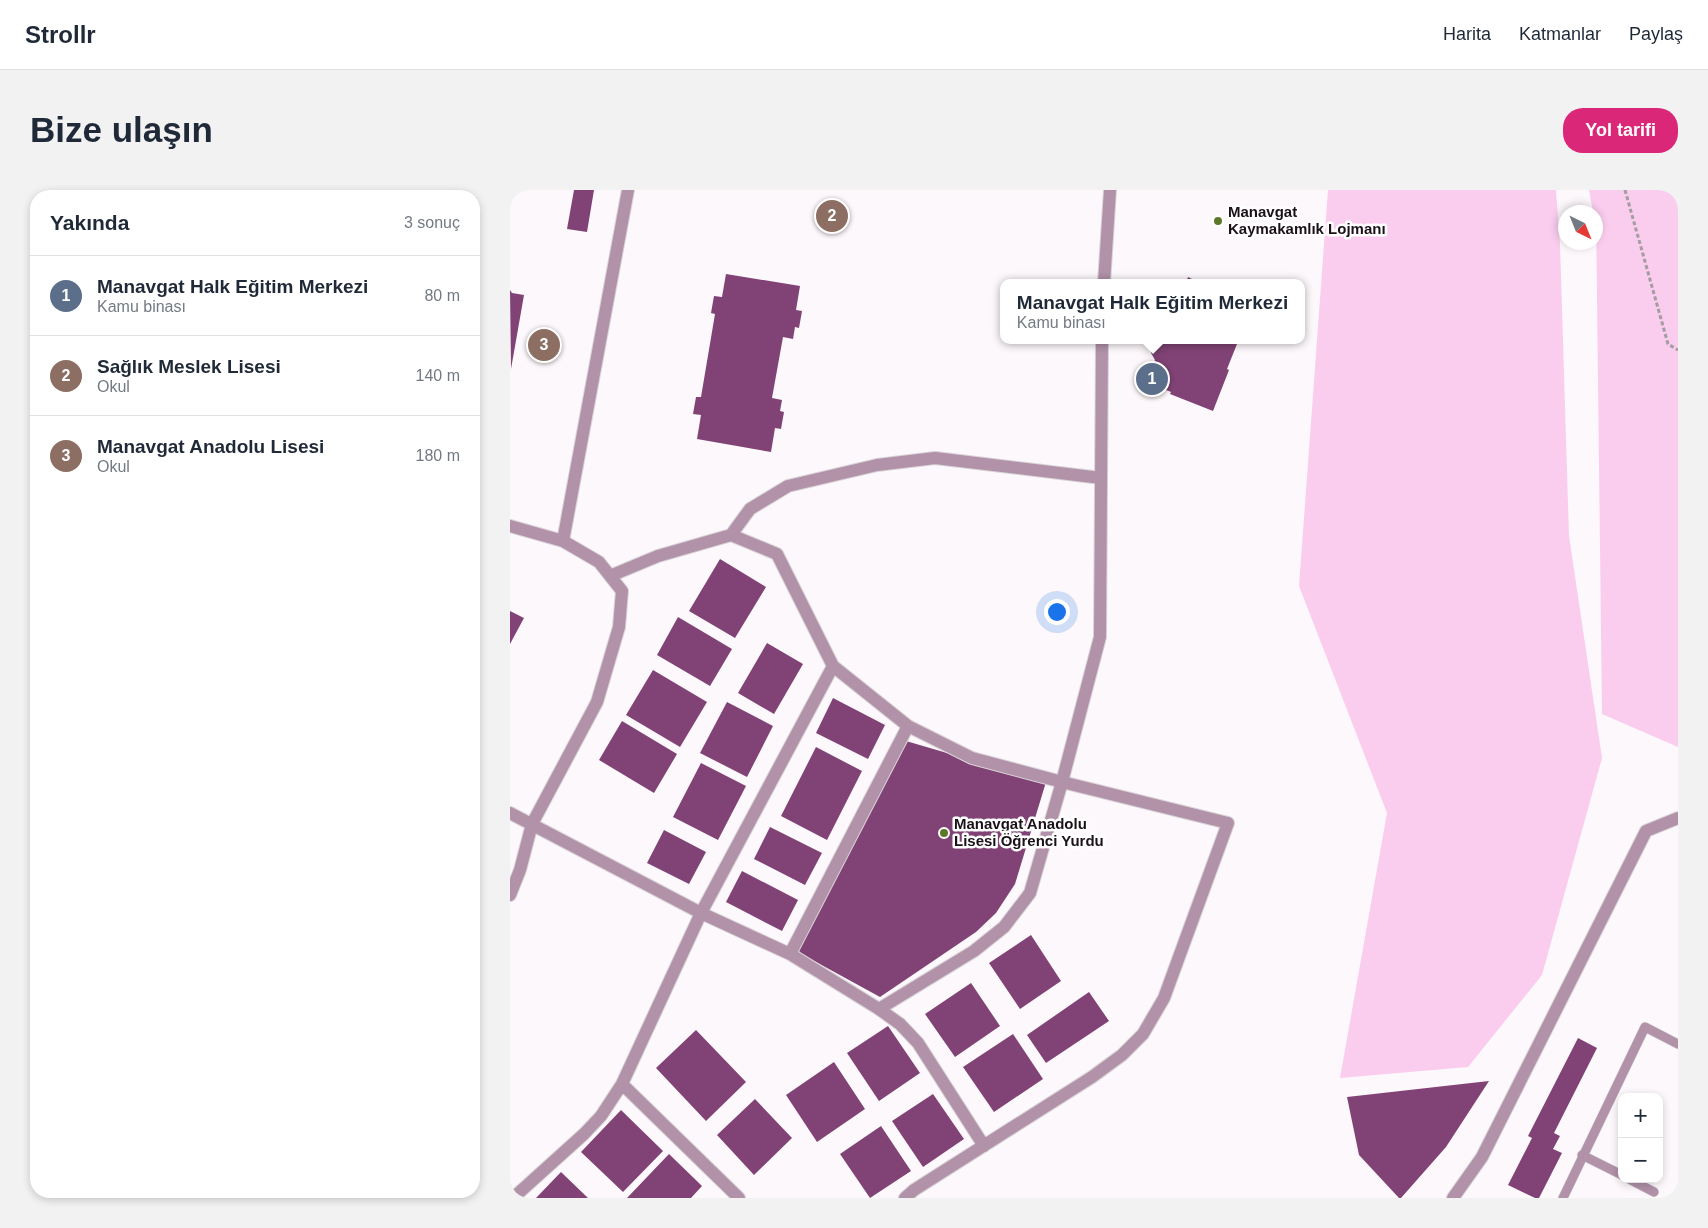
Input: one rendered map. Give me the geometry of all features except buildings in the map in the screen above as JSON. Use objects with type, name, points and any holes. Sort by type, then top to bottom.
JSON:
[{"type":"street","points":[[563,541],[628,190]]},
{"type":"street","points":[[1104,279],[1110,190]]},
{"type":"street","points":[[879,1009],[974,951],[1004,927],[1030,893],[1062,782],[1100,637],[1102,344]]},
{"type":"street","points":[[610,576],[658,556],[731,535],[750,509],[788,486],[877,465],[935,458],[1101,478]]},
{"type":"street","points":[[510,526],[563,541],[599,562],[622,591],[619,627],[596,702],[532,824],[520,870],[510,896]]},
{"type":"street","points":[[731,535],[778,554],[833,666],[908,726],[972,758],[1228,823],[1164,998],[1143,1034],[1122,1055],[1092,1077],[914,1190],[905,1198]]},
{"type":"street","points":[[513,1198],[584,1134],[601,1116],[622,1084],[701,914],[833,666]]},
{"type":"street","points":[[790,954],[908,726]]},
{"type":"street","points":[[510,813],[701,914],[790,954],[879,1009],[900,1024],[918,1043],[984,1146]]},
{"type":"street","points":[[1453,1198],[1482,1157],[1646,831],[1678,818]]},
{"type":"street","points":[[510,889],[520,870]]},
{"type":"street","points":[[622,1084],[739,1198]]},
{"type":"lane","points":[[1562,1198],[1645,1027],[1678,1044]]},
{"type":"lane","points":[[1582,1155],[1618,1173]]},
{"type":"lane","points":[[1637,1183],[1654,1192]]},
{"type":"path","points":[[1625,190],[1668,344],[1678,350]]},
{"type":"shaded area","points":[[1328,190],[1556,190],[1558,250],[1560,250],[1569,536],[1602,758],[1542,975],[1468,1067],[1340,1078],[1387,813],[1299,586]]},
{"type":"shaded area","points":[[1589,190],[1678,190],[1678,747],[1602,714],[1596,250],[1603,250],[1603,205],[1592,205]]},
{"type":"place","name":"Sağlık Meslek Lisesi","points":[[832,216]]},
{"type":"place","name":"Manavgat Kaymakamlık Lojmanı","points":[[1218,221]]},
{"type":"place","name":"Manavgat Anadolu Lisesi","points":[[544,345]]},
{"type":"place","name":"Manavgat Halk Eğitim Merkezi","points":[[1152,379]]},
{"type":"place","name":"Manavgat Anadolu Lisesi Öğrenci Yurdu","points":[[944,833]]}]
